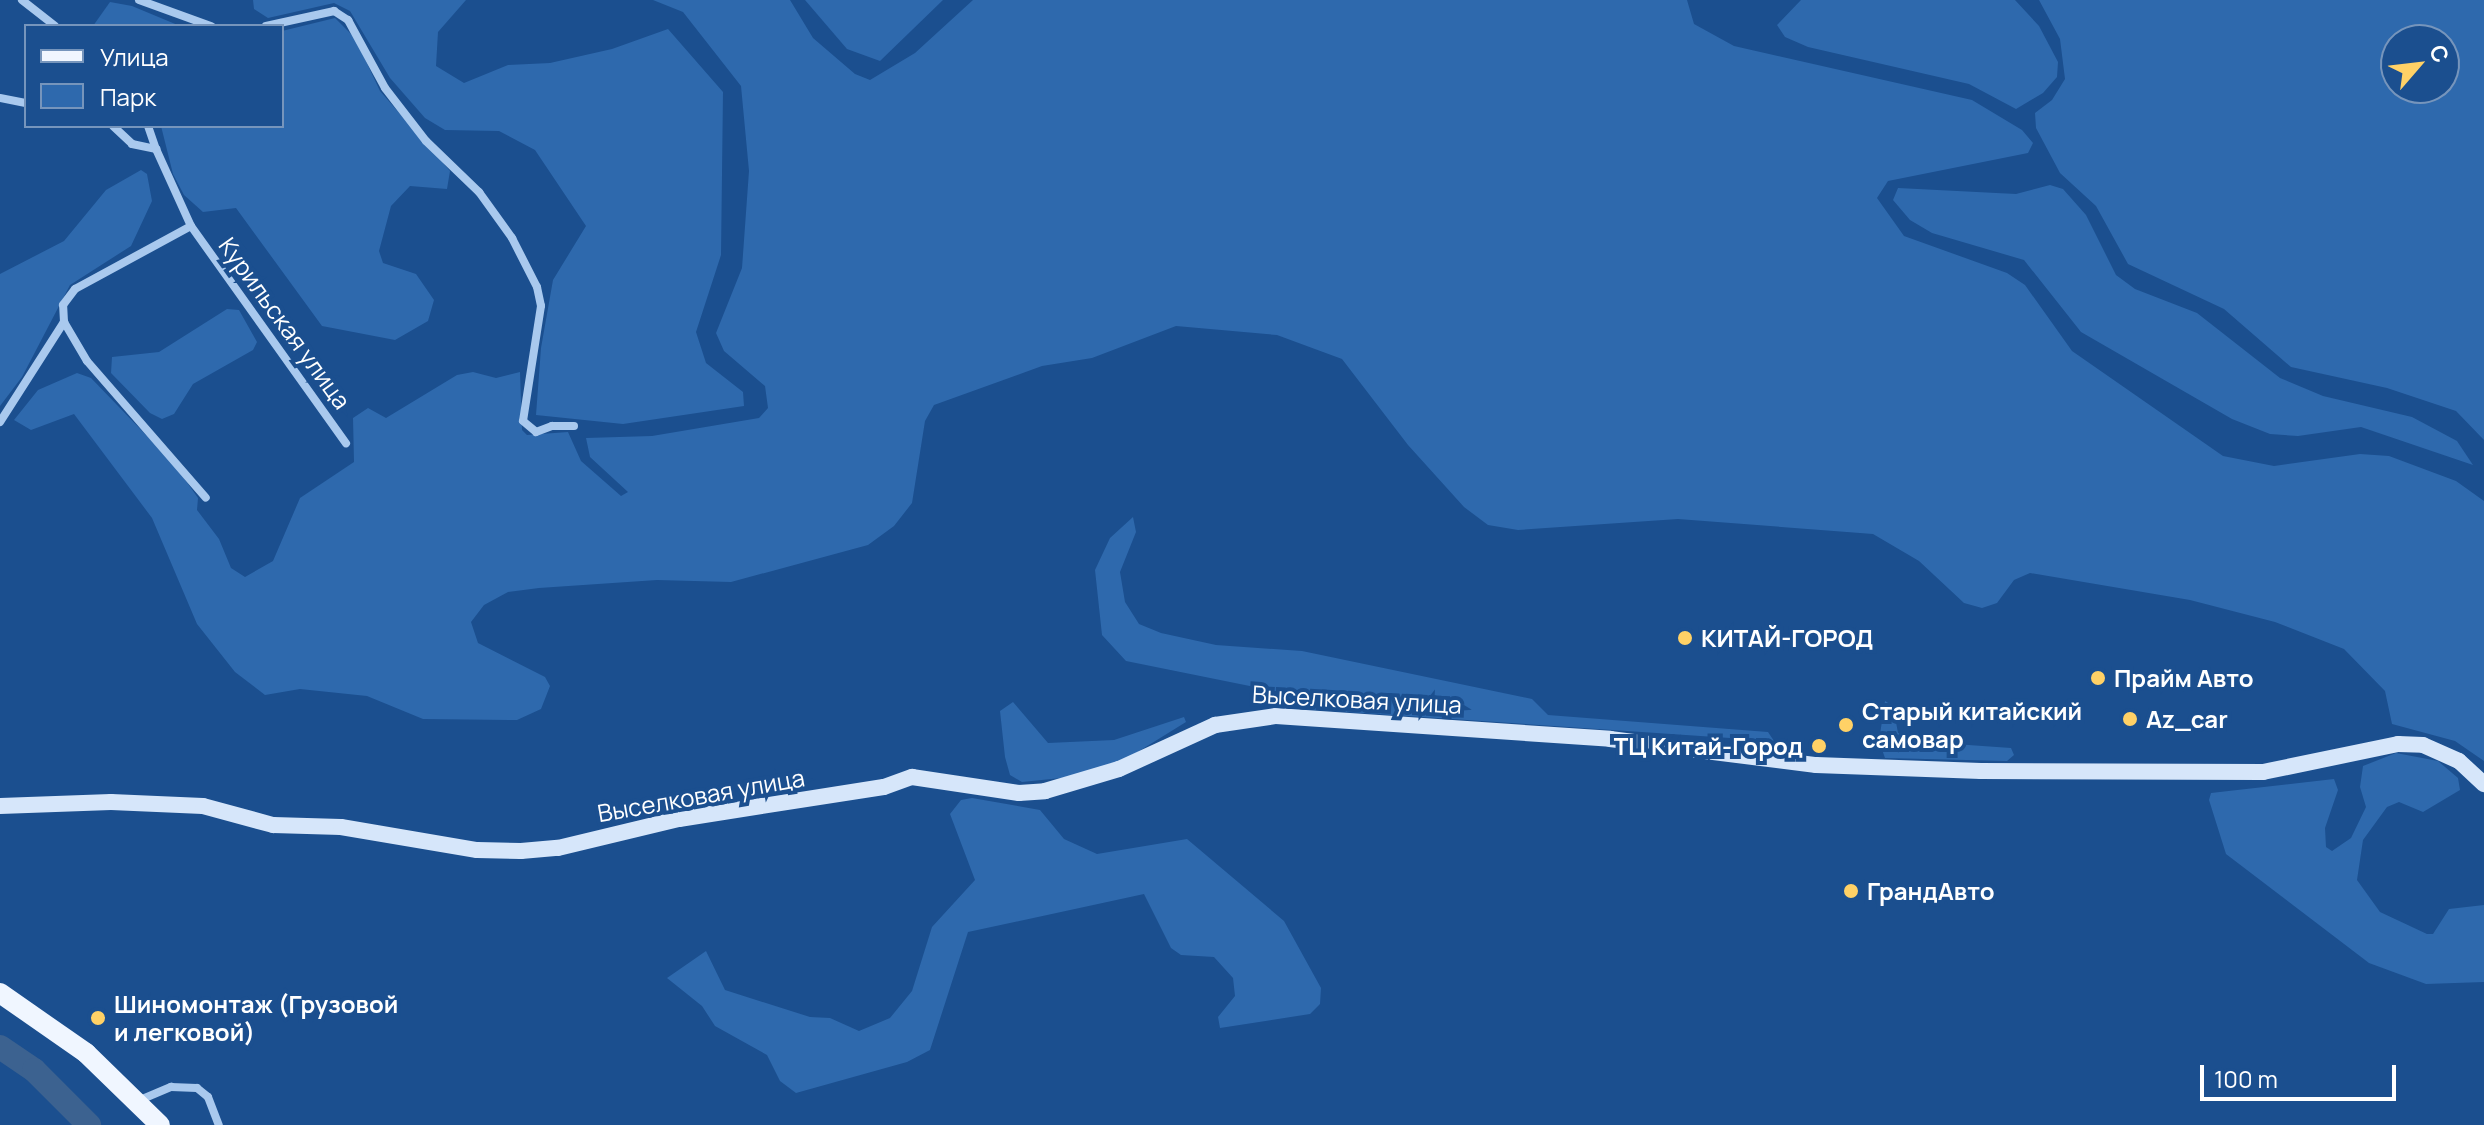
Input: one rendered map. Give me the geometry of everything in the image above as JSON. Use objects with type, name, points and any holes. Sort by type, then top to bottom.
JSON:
[{"type":"main road","points":[[0,993],[86,1053],[140,1100],[160,1125]]},
{"type":"street","points":[[22,0],[52,24]]},
{"type":"street","points":[[139,0],[205,24]]},
{"type":"street","points":[[275,24],[334,11],[348,20],[385,88],[426,141],[479,192],[512,238],[537,287],[541,306],[523,421],[528,430],[574,426]]},
{"type":"street","points":[[0,98],[24,103]]},
{"type":"street","points":[[115,128],[132,144],[156,149]]},
{"type":"street","name":"Курильская улица","points":[[149,128],[191,226],[346,443]]},
{"type":"street","points":[[191,226],[75,289],[63,305],[64,322],[87,361],[206,498]]},
{"type":"street","points":[[0,422],[64,322]]},
{"type":"street","name":"Выселковая улица","points":[[0,806],[111,802],[203,806],[273,825],[341,827],[477,850],[533,850],[679,819],[884,787],[912,777],[1019,793],[1045,791],[1119,769],[1215,725],[1276,716],[1610,739],[1816,765],[1981,771],[2263,772],[2398,744],[2423,745],[2459,761],[2484,784]]},
{"type":"street","points":[[140,1100],[171,1087],[197,1088],[208,1097],[219,1125]]},
{"type":"green space","points":[[253,0],[466,0],[438,32],[436,66],[464,83],[508,65],[550,63],[612,49],[668,29],[723,92],[721,255],[696,332],[706,363],[743,392],[744,406],[623,424],[536,415],[541,348],[553,280],[586,226],[535,150],[499,131],[445,130],[425,118],[390,78],[350,11],[334,3],[268,18],[254,9]]},
{"type":"green space","points":[[653,0],[790,0],[813,38],[855,74],[870,80],[915,53],[973,0],[1687,0],[1694,24],[1734,46],[1972,100],[2022,130],[2033,143],[2028,153],[1888,181],[1877,198],[1904,236],[2007,273],[2025,285],[2072,351],[2223,456],[2274,466],[2360,454],[2389,456],[2456,481],[2484,501],[2484,761],[2455,741],[2392,724],[2385,691],[2344,649],[2275,622],[2190,600],[2030,573],[2014,580],[1997,603],[1982,608],[1964,603],[1919,561],[1873,534],[1678,519],[1518,530],[1488,525],[1464,507],[1408,445],[1342,359],[1277,335],[1176,326],[1092,358],[1042,366],[934,405],[925,421],[912,503],[894,526],[868,545],[731,582],[657,580],[539,588],[508,592],[484,605],[471,622],[478,643],[545,677],[550,686],[541,709],[517,720],[423,719],[367,696],[300,689],[265,695],[235,672],[197,624],[152,518],[74,414],[31,430],[14,420],[38,390],[77,373],[91,378],[174,464],[198,498],[197,510],[219,539],[231,568],[245,577],[273,561],[300,498],[354,462],[353,418],[368,408],[386,418],[457,375],[473,372],[496,378],[520,372],[522,430],[527,435],[568,432],[581,461],[621,496],[628,492],[590,457],[586,438],[652,436],[759,418],[768,408],[765,386],[724,351],[716,333],[742,268],[749,171],[741,86],[683,12]]},
{"type":"green space","points":[[805,0],[943,0],[880,61],[847,49]]},
{"type":"green space","points":[[1801,0],[2015,0],[2039,26],[2058,62],[2057,77],[2043,93],[2016,109],[1969,84],[1808,47],[1785,37],[1777,25]]},
{"type":"green space","points":[[2039,0],[2484,0],[2484,440],[2456,411],[2387,388],[2291,367],[2224,309],[2128,264],[2096,206],[2060,173],[2036,128],[2035,113],[2052,100],[2065,79],[2060,39]]},
{"type":"green space","points":[[110,2],[132,6],[175,24],[94,24]]},
{"type":"green space","points":[[335,18],[355,38],[380,91],[450,171],[447,189],[410,186],[391,206],[379,251],[383,263],[416,274],[434,300],[428,321],[395,340],[322,326],[236,208],[203,212],[184,195],[173,174],[162,128],[284,128],[284,31]]},
{"type":"green space","points":[[141,170],[147,174],[152,201],[131,246],[70,285],[22,377],[0,406],[0,274],[64,241],[106,190]]},
{"type":"green space","points":[[2050,185],[2063,189],[2086,215],[2116,275],[2135,289],[2197,313],[2280,378],[2323,396],[2412,417],[2457,441],[2473,465],[2361,427],[2298,436],[2270,434],[2232,419],[2081,332],[2024,260],[1932,233],[1910,220],[1893,200],[1898,188],[2016,194]]},
{"type":"green space","points":[[227,309],[239,310],[257,342],[253,350],[193,384],[174,414],[162,419],[150,413],[111,373],[112,357],[159,352]]},
{"type":"green space","points":[[1133,517],[1136,532],[1120,572],[1125,602],[1139,624],[1161,633],[1216,645],[1302,651],[1532,699],[1548,715],[1768,732],[1774,741],[1305,709],[1280,692],[1126,661],[1102,635],[1095,570],[1110,538]]},
{"type":"green space","points":[[1885,701],[1893,706],[1898,733],[1940,743],[2011,748],[2014,755],[2007,761],[1885,758],[1879,741]]},
{"type":"green space","points":[[1013,702],[1048,743],[1114,740],[1184,717],[1186,722],[1123,761],[1071,777],[1022,782],[1010,775],[1005,757],[1000,711]]},
{"type":"green space","points":[[2396,753],[2438,761],[2458,778],[2460,790],[2423,812],[2399,802],[2387,807],[2363,840],[2357,880],[2380,912],[2427,934],[2433,934],[2449,909],[2484,905],[2484,982],[2426,984],[2369,963],[2226,854],[2209,800],[2211,793],[2334,779],[2338,790],[2325,828],[2326,847],[2332,851],[2351,838],[2366,807],[2360,787],[2363,766]]},
{"type":"green space","points":[[972,798],[1040,810],[1064,839],[1097,854],[1187,839],[1284,921],[1321,988],[1320,1004],[1310,1014],[1220,1028],[1218,1017],[1235,996],[1233,978],[1214,957],[1181,955],[1171,948],[1144,894],[968,932],[930,1050],[907,1062],[796,1093],[780,1081],[767,1055],[715,1026],[702,1006],[667,978],[706,951],[725,990],[810,1017],[830,1018],[859,1031],[890,1018],[912,991],[932,927],[975,880],[950,814],[961,800]]},
{"type":"waterway","points":[[0,1047],[34,1070],[89,1125]]},
{"type":"place","name":"КИТАЙ-ГОРОД","points":[[1685,638]]},
{"type":"place","name":"Прайм Авто","points":[[2098,678]]},
{"type":"place","name":"Az_car","points":[[2130,719]]},
{"type":"place","name":"Старый китайский самовар","points":[[1846,725]]},
{"type":"place","name":"ТЦ Китай-Город","points":[[1819,746]]},
{"type":"place","name":"ГрандАвто","points":[[1851,891]]},
{"type":"place","name":"Шиномонтаж (Грузовой и легковой)","points":[[98,1018]]}]
